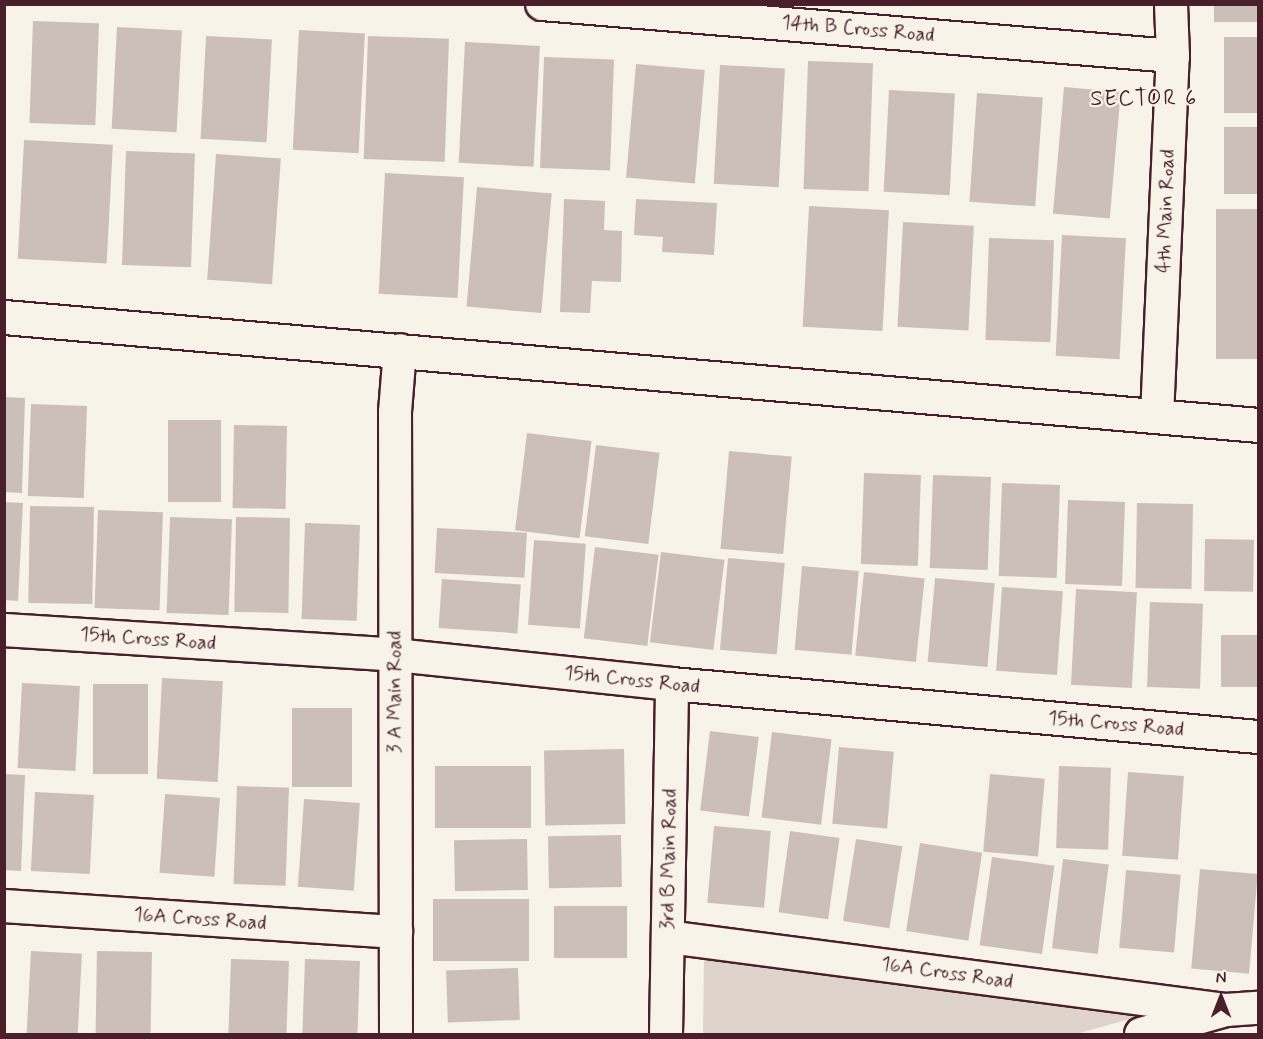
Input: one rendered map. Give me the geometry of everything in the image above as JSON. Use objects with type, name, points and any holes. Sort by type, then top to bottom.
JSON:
[{"type":"street","name":"14th B Cross Road","points":[[542,4],[814,15],[1173,56]]},
{"type":"street","name":"4th Main Road","points":[[1157,417],[1173,56],[1171,4]]},
{"type":"street","points":[[4,317],[1258,425]]},
{"type":"street","name":"3 A Main Road","points":[[396,1035],[395,412],[400,350]]},
{"type":"street","name":"15th Cross Road","points":[[4,630],[396,655],[672,684],[1258,737]]},
{"type":"street","name":"3rd B Main Road","points":[[666,1035],[672,684]]},
{"type":"street","name":"16A Cross Road","points":[[4,906],[396,932]]},
{"type":"street","name":"16A Cross Road","points":[[668,937],[1226,1010]]},
{"type":"street","points":[[1141,1035],[1226,1010],[1258,1008]]},
{"type":"shaded area","points":[[704,955],[1152,1013],[1076,1034],[703,1034]]},
{"type":"building","points":[[1214,4],[1258,4],[1258,22],[1214,22]]},
{"type":"building","points":[[33,21],[99,23],[95,125],[29,123]]},
{"type":"building","points":[[117,27],[182,30],[177,132],[112,129]]},
{"type":"building","points":[[299,30],[365,33],[359,153],[293,150]]},
{"type":"building","points":[[206,36],[272,39],[267,142],[201,139]]},
{"type":"building","points":[[368,36],[449,39],[445,162],[364,159]]},
{"type":"building","points":[[1224,37],[1258,37],[1258,113],[1224,113]]},
{"type":"building","points":[[465,42],[540,46],[534,167],[459,163]]},
{"type":"building","points":[[544,57],[614,59],[610,170],[540,168]]},
{"type":"building","points":[[808,61],[873,63],[868,191],[804,189]]},
{"type":"building","points":[[636,64],[705,70],[695,184],[626,178]]},
{"type":"building","points":[[720,65],[785,68],[779,187],[714,184]]},
{"type":"building","points":[[1064,87],[1121,92],[1110,218],[1053,214]]},
{"type":"building","points":[[889,90],[955,93],[950,195],[884,192]]},
{"type":"building","points":[[977,93],[1043,98],[1035,206],[969,202]]},
{"type":"building","points":[[1224,127],[1258,127],[1258,194],[1224,194]]},
{"type":"building","points":[[24,140],[113,145],[107,263],[18,259]]},
{"type":"building","points":[[126,151],[195,153],[191,267],[122,265]]},
{"type":"building","points":[[216,154],[281,159],[272,284],[207,280]]},
{"type":"building","points":[[385,173],[464,177],[458,298],[379,294]]},
{"type":"building","points":[[477,187],[552,194],[541,313],[467,307]]},
{"type":"building","points":[[564,199],[605,201],[604,230],[622,231],[621,282],[592,281],[590,313],[560,312]]},
{"type":"building","points":[[636,199],[717,203],[714,255],[662,252],[663,237],[634,235]]},
{"type":"building","points":[[809,206],[889,210],[883,331],[803,327]]},
{"type":"building","points":[[1216,209],[1258,209],[1258,359],[1216,359]]},
{"type":"building","points":[[903,222],[974,226],[968,331],[898,327]]},
{"type":"building","points":[[1062,235],[1126,238],[1120,359],[1056,356]]},
{"type":"building","points":[[989,238],[1054,240],[1050,342],[985,340]]},
{"type":"building","points":[[4,397],[25,398],[22,493],[4,492]]},
{"type":"building","points":[[31,404],[87,406],[84,498],[28,496]]},
{"type":"building","points":[[168,420],[221,420],[221,502],[168,502]]},
{"type":"building","points":[[234,425],[287,426],[286,509],[233,508]]},
{"type":"building","points":[[527,433],[592,441],[580,538],[515,530]]},
{"type":"building","points":[[596,445],[660,453],[648,544],[585,536]]},
{"type":"building","points":[[729,451],[792,456],[783,554],[720,549]]},
{"type":"building","points":[[864,473],[921,475],[918,566],[861,564]]},
{"type":"building","points":[[933,475],[991,477],[988,570],[930,568]]},
{"type":"building","points":[[1002,483],[1060,485],[1057,578],[999,576]]},
{"type":"building","points":[[1068,500],[1125,502],[1122,586],[1065,584]]},
{"type":"building","points":[[4,502],[23,503],[18,601],[4,600]]},
{"type":"building","points":[[1137,503],[1193,504],[1192,589],[1136,588]]},
{"type":"building","points":[[30,506],[94,507],[92,604],[28,603]]},
{"type":"building","points":[[98,510],[163,512],[160,610],[95,608]]},
{"type":"building","points":[[170,517],[232,519],[229,615],[167,613]]},
{"type":"building","points":[[236,517],[290,518],[288,613],[234,612]]},
{"type":"building","points":[[305,523],[360,525],[357,621],[302,619]]},
{"type":"building","points":[[437,528],[527,533],[525,578],[435,573]]},
{"type":"building","points":[[1205,539],[1254,540],[1253,592],[1204,591]]},
{"type":"building","points":[[534,540],[586,544],[580,628],[528,625]]},
{"type":"building","points":[[595,547],[659,555],[647,646],[584,638]]},
{"type":"building","points":[[661,552],[725,560],[713,650],[650,642]]},
{"type":"building","points":[[728,558],[785,563],[777,655],[720,650]]},
{"type":"building","points":[[802,566],[859,571],[851,655],[795,650]]},
{"type":"building","points":[[864,572],[925,578],[916,662],[855,656]]},
{"type":"building","points":[[935,578],[995,583],[987,667],[928,662]]},
{"type":"building","points":[[442,579],[521,585],[517,633],[439,628]]},
{"type":"building","points":[[1002,587],[1063,591],[1057,675],[996,671]]},
{"type":"building","points":[[1076,589],[1137,592],[1132,688],[1071,685]]},
{"type":"building","points":[[1150,602],[1203,604],[1200,689],[1147,687]]},
{"type":"building","points":[[1221,635],[1258,635],[1258,687],[1221,687]]},
{"type":"building","points":[[162,678],[223,681],[218,782],[157,779]]},
{"type":"building","points":[[22,683],[80,686],[75,771],[18,768]]},
{"type":"building","points":[[93,684],[148,684],[148,774],[93,774]]},
{"type":"building","points":[[292,708],[352,708],[352,787],[292,787]]},
{"type":"building","points":[[710,731],[759,737],[749,816],[700,810]]},
{"type":"building","points":[[772,732],[832,739],[821,825],[762,817]]},
{"type":"building","points":[[839,747],[894,752],[887,829],[832,824]]},
{"type":"building","points":[[624,749],[625,824],[545,825],[544,750]]},
{"type":"building","points":[[435,766],[531,766],[531,828],[435,828]]},
{"type":"building","points":[[1059,766],[1111,768],[1108,850],[1056,848]]},
{"type":"building","points":[[1128,772],[1184,776],[1178,860],[1122,856]]},
{"type":"building","points":[[4,774],[25,775],[21,871],[4,870]]},
{"type":"building","points":[[990,774],[1045,779],[1038,856],[983,852]]},
{"type":"building","points":[[237,786],[289,788],[286,886],[234,884]]},
{"type":"building","points":[[35,792],[94,795],[90,874],[31,871]]},
{"type":"building","points":[[165,794],[220,798],[214,877],[159,873]]},
{"type":"building","points":[[304,799],[360,803],[354,891],[298,887]]},
{"type":"building","points":[[714,826],[771,831],[764,908],[707,903]]},
{"type":"building","points":[[790,831],[840,838],[828,919],[779,912]]},
{"type":"building","points":[[621,835],[622,887],[549,888],[548,836]]},
{"type":"building","points":[[527,839],[528,890],[455,891],[454,840]]},
{"type":"building","points":[[856,839],[902,846],[889,928],[843,921]]},
{"type":"building","points":[[920,843],[982,853],[968,941],[906,931]]},
{"type":"building","points":[[992,857],[1054,866],[1042,954],[980,945]]},
{"type":"building","points":[[1063,859],[1109,865],[1098,954],[1052,948]]},
{"type":"building","points":[[1200,869],[1258,874],[1249,974],[1191,969]]},
{"type":"building","points":[[1126,870],[1181,875],[1174,952],[1119,948]]},
{"type":"building","points":[[433,899],[529,899],[529,961],[433,961]]},
{"type":"building","points":[[554,906],[627,906],[627,958],[554,958]]},
{"type":"building","points":[[31,951],[82,954],[78,1034],[27,1034]]},
{"type":"building","points":[[97,951],[152,952],[151,1034],[96,1034]]},
{"type":"building","points":[[231,959],[289,961],[286,1034],[228,1034]]},
{"type":"building","points":[[305,959],[360,961],[357,1034],[302,1034]]},
{"type":"building","points":[[518,968],[520,1020],[448,1022],[446,971]]},
{"type":"district","name":"SECTOR 6","points":[[1144,100]]}]
